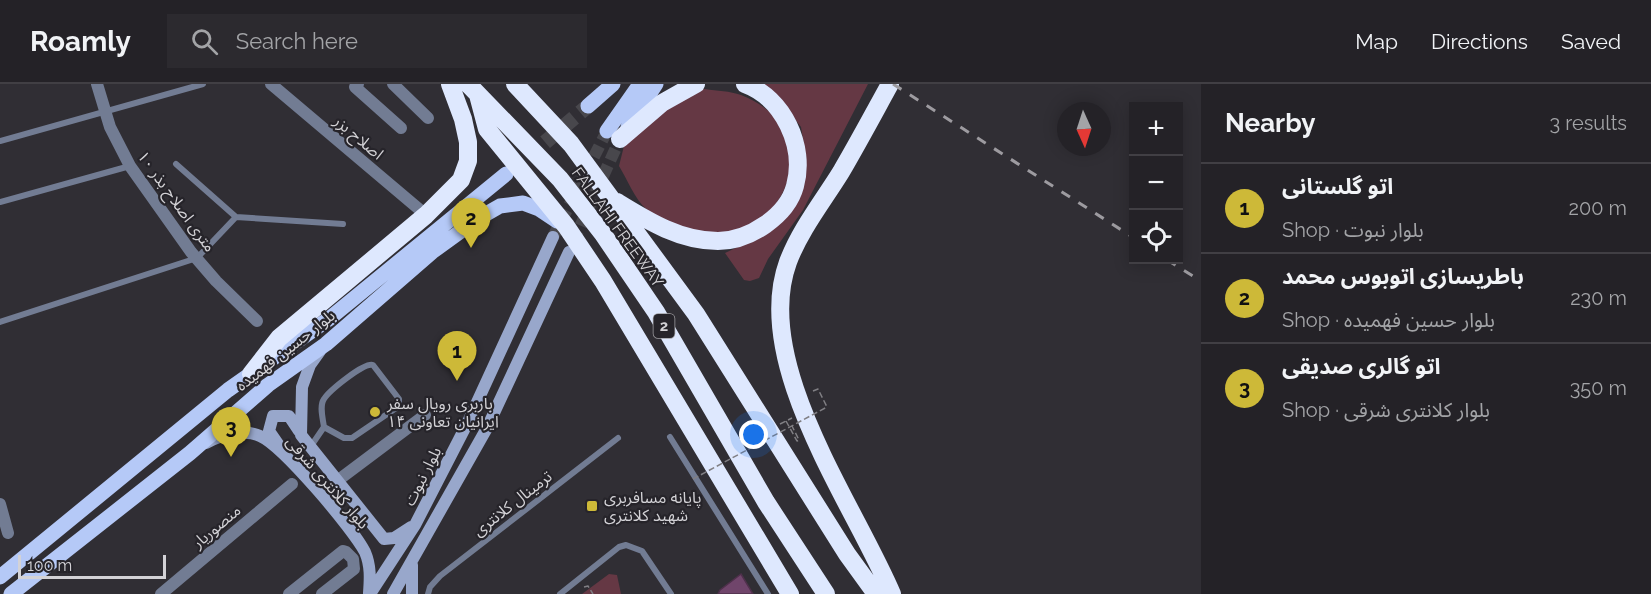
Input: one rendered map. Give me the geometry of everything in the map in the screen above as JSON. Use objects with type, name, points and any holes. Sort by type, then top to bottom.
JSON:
[{"type":"highway","points":[[251,374],[279,338],[426,214],[461,180],[468,160],[468,142],[463,118],[450,84]]},
{"type":"highway","name":"FALLAHI FREEWAY","points":[[515,84],[571,144],[696,314],[876,594]]},
{"type":"highway","points":[[614,135],[696,84]]},
{"type":"highway","points":[[609,197],[660,227],[704,240],[736,239],[762,228],[783,210],[795,187],[798,161],[793,135],[782,113],[766,97],[745,84]]},
{"type":"highway","points":[[890,84],[801,237],[788,262],[781,289],[786,354],[803,412],[892,594]]},
{"type":"highway","points":[[473,89],[487,129],[559,231],[603,281],[790,594]]},
{"type":"highway","name":"FALLAHI FREEWAY","points":[[473,89],[560,179],[603,234],[656,312],[766,502],[826,594]]},
{"type":"main road","points":[[588,106],[613,84]]},
{"type":"main road","points":[[614,135],[640,84]]},
{"type":"main road","points":[[614,135],[657,84]]},
{"type":"main road","name":"بلوار حسین فهمیده","points":[[0,578],[251,374],[330,318],[506,174]]},
{"type":"main road","name":"بلوار حسین فهمیده","points":[[11,594],[190,453],[268,385],[326,344],[432,252],[479,218],[500,206],[523,203],[539,209],[559,231]]},
{"type":"main road","name":"بلوار نبوت","points":[[370,594],[415,525],[467,424],[559,231]]},
{"type":"main road","name":"بلوار نبوت","points":[[393,594],[412,565],[487,428],[569,252]]},
{"type":"main road","name":"بلوار کلانتری شرقی","points":[[326,344],[310,365],[302,387],[301,435],[384,539],[394,538],[415,525]]},
{"type":"main road","points":[[284,452],[269,431],[273,416],[289,416],[301,435]]},
{"type":"main road","name":"بلوار کلانتری شرقی","points":[[190,453],[213,439],[240,433],[258,435],[284,452],[364,550],[370,574],[370,594]]},
{"type":"main road","points":[[320,495],[337,481]]},
{"type":"main road","points":[[24,558],[38,573]]},
{"type":"main road","points":[[412,565],[412,594]]},
{"type":"street","name":"۱۰ متری اصلاح بذر","points":[[97,84],[110,127],[130,166],[197,258],[257,321]]},
{"type":"street","name":"اصلاح بزر","points":[[271,84],[426,214]]},
{"type":"street","points":[[393,84],[428,118]]},
{"type":"street","points":[[355,85],[401,128]]},
{"type":"street","points":[[337,481],[426,415]]},
{"type":"street","name":"منصوریار","points":[[161,594],[292,484]]},
{"type":"street","points":[[0,504],[8,533]]},
{"type":"street","points":[[289,594],[343,551],[353,559],[354,569],[322,594]]},
{"type":"lane","points":[[0,141],[105,109],[203,84]]},
{"type":"lane","points":[[176,164],[236,217],[343,224]]},
{"type":"lane","points":[[0,202],[130,166]]},
{"type":"lane","points":[[0,322],[197,258],[236,217]]},
{"type":"lane","points":[[311,446],[324,427],[322,408],[324,398],[368,363],[373,365],[399,399],[399,406],[352,438],[344,438],[324,427]]},
{"type":"lane","name":"ترمینال کلانتری","points":[[428,594],[430,587],[440,576],[618,438]]},
{"type":"lane","points":[[670,438],[768,594]]},
{"type":"lane","points":[[560,594],[619,548],[627,545],[642,551],[670,594]]},
{"type":"path","points":[[693,479],[827,407],[818,389]]},
{"type":"path","points":[[768,429],[803,412]]},
{"type":"path","points":[[786,421],[797,441],[799,440],[792,426]]},
{"type":"path","points":[[585,585],[593,594]]},
{"type":"shaded area","points":[[756,84],[868,84],[803,210],[768,259],[759,278],[750,281],[744,280],[725,253],[765,234],[804,145],[801,127],[787,109]]},
{"type":"shaded area","points":[[705,89],[741,95],[772,114],[788,140],[790,168],[782,195],[763,217],[737,232],[706,235],[654,215],[638,200],[619,166],[624,146],[689,90]]},
{"type":"shaded area","points":[[609,574],[617,575],[621,594],[582,594]]},
{"type":"building","points":[[741,574],[753,594],[718,594],[720,590]]},
{"type":"tunnel","points":[[510,172],[588,106]]},
{"type":"tunnel","points":[[553,237],[607,131]]},
{"type":"tunnel","points":[[573,242],[620,139]]},
{"type":"railway","points":[[893,84],[1129,235]]},
{"type":"railway","points":[[1173,264],[1201,281]]},
{"type":"place","name":"باطریسازی اتوبوس محمد","points":[[471,248]]},
{"type":"place","name":"اتو گلستانی","points":[[457,381]]},
{"type":"place","name":"باربری رویال سفر ایرانیان تعاونی ۱۴","points":[[375,412]]},
{"type":"place","name":"اتو گالری صدیقی","points":[[231,457]]},
{"type":"place","name":"پایانه مسافربری شهید کلانتری","points":[[592,506]]}]
